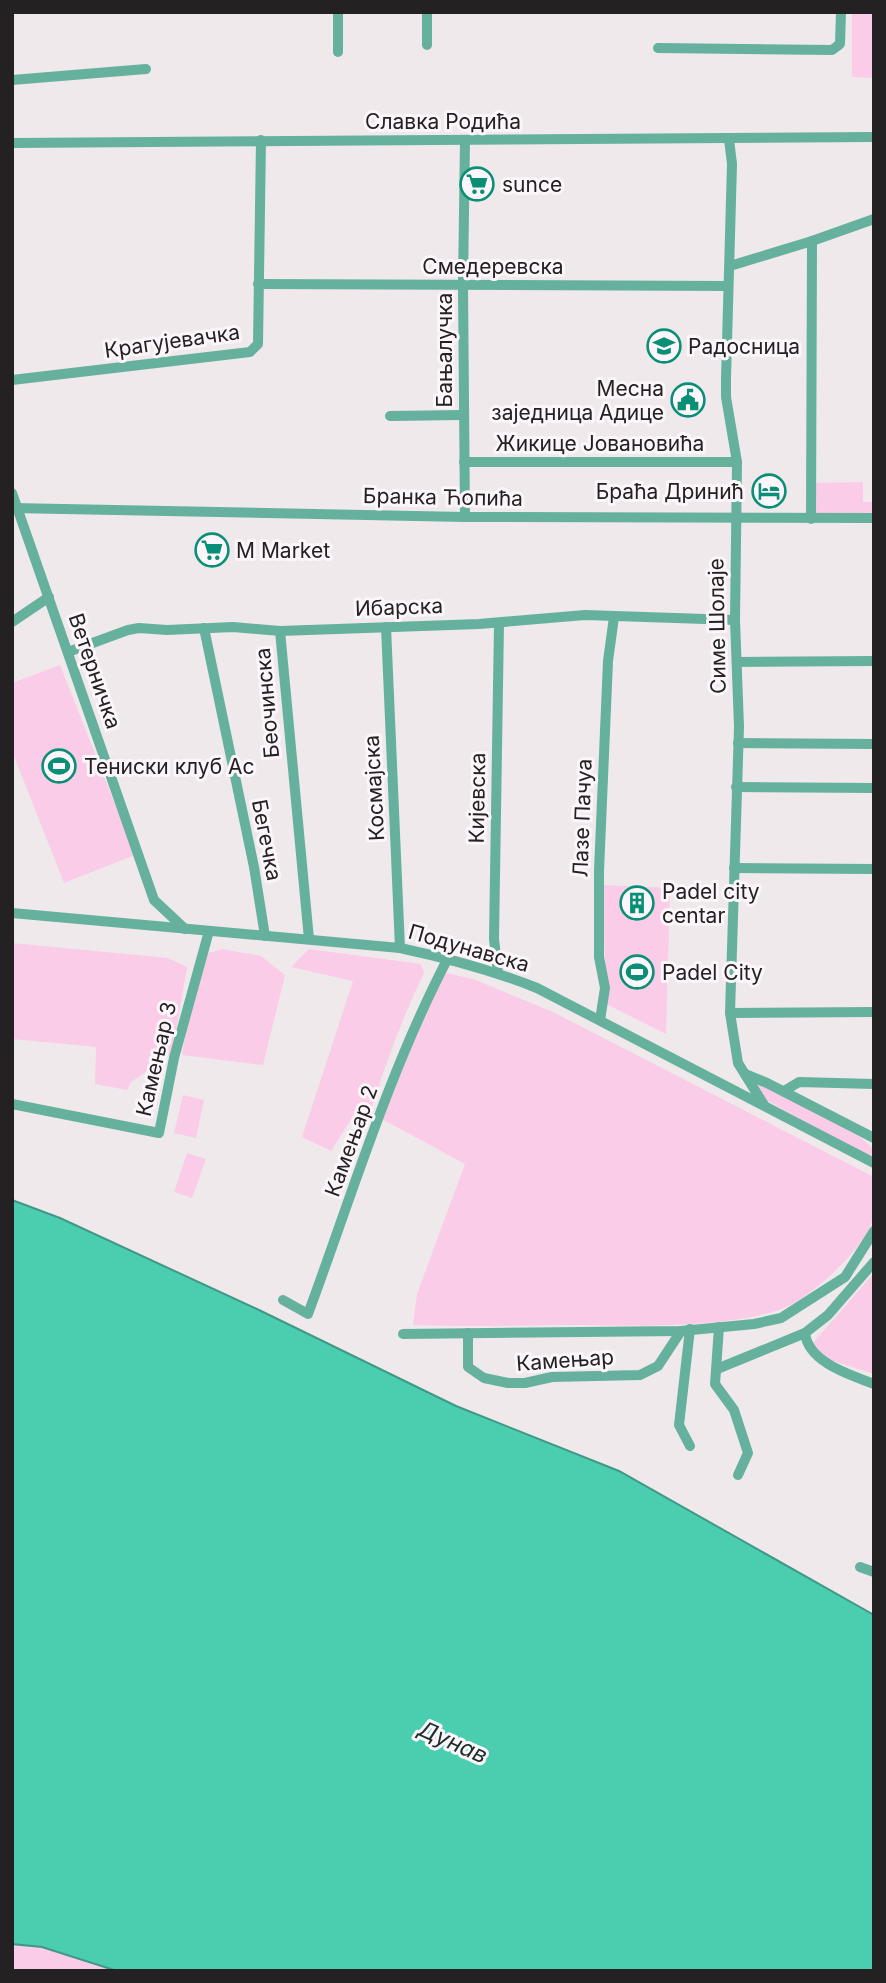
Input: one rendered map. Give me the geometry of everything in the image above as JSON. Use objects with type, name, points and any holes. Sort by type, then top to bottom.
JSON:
[{"type":"street","points":[[338,12],[338,52]]},
{"type":"street","points":[[427,45],[428,12]]},
{"type":"street","points":[[658,48],[832,50],[840,44],[841,12]]},
{"type":"street","points":[[12,80],[146,69]]},
{"type":"street","name":"Славка Родића","points":[[12,143],[874,137]]},
{"type":"street","name":"Симе Шолаје","points":[[729,139],[732,164],[726,397],[737,462],[735,620],[738,743],[730,1013],[738,1063],[764,1105]]},
{"type":"street","name":"Крагујевачка","points":[[12,380],[250,352],[258,344],[261,140]]},
{"type":"street","name":"Бањалучка","points":[[465,140],[465,517]]},
{"type":"street","points":[[730,265],[874,219]]},
{"type":"street","points":[[811,519],[812,241]]},
{"type":"street","name":"Смедеревска","points":[[258,284],[728,286]]},
{"type":"street","points":[[390,416],[463,415]]},
{"type":"street","name":"Жикице Јовановића","points":[[464,463],[737,462]]},
{"type":"street","name":"Ветерничка","points":[[12,494],[154,900],[185,929]]},
{"type":"street","name":"Бранка Ћопића","points":[[16,509],[465,517],[874,519]]},
{"type":"street","points":[[12,622],[49,597]]},
{"type":"street","name":"Ибарска","points":[[68,652],[128,630],[233,627],[280,631],[499,623],[553,617],[735,620]]},
{"type":"street","name":"Лазе Пачуа","points":[[600,1020],[605,988],[599,957],[599,871],[608,661],[614,617]]},
{"type":"street","name":"Кијевска","points":[[498,972],[494,939],[499,623]]},
{"type":"street","name":"Космајска","points":[[386,627],[400,948]]},
{"type":"street","name":"Бегечка","points":[[204,628],[254,867],[265,936]]},
{"type":"street","name":"Беочинска","points":[[280,631],[309,939]]},
{"type":"street","points":[[737,662],[874,661]]},
{"type":"street","points":[[738,743],[874,744]]},
{"type":"street","points":[[736,787],[874,788]]},
{"type":"street","points":[[734,868],[874,869]]},
{"type":"street","name":"Подунавска","points":[[12,913],[400,948],[498,972],[537,988],[600,1020],[874,1163]]},
{"type":"street","name":"Камењар 3","points":[[12,1104],[159,1133],[174,1058],[209,931]]},
{"type":"street","name":"Камењар 2","points":[[283,1300],[308,1314],[394,1080],[429,994],[447,958]]},
{"type":"street","points":[[730,1013],[874,1012]]},
{"type":"street","points":[[745,1074],[784,1091],[874,1138]]},
{"type":"street","points":[[784,1091],[799,1082],[874,1084]]},
{"type":"street","name":"Камењар","points":[[403,1334],[685,1330],[781,1318],[820,1296],[845,1277],[874,1231]]},
{"type":"street","points":[[717,1369],[805,1333],[828,1315],[874,1262]]},
{"type":"street","points":[[719,1327],[715,1384],[734,1410],[748,1453],[738,1475]]},
{"type":"street","points":[[685,1330],[679,1425],[690,1446]]},
{"type":"street","name":"Камењар","points":[[468,1333],[468,1367],[484,1378],[525,1383],[552,1377],[640,1375],[658,1366],[685,1330]]},
{"type":"street","points":[[805,1333],[814,1354],[854,1377],[874,1384]]},
{"type":"street","points":[[860,1567],[874,1572]]},
{"type":"shaded area","points":[[852,12],[874,12],[874,78],[852,77]]},
{"type":"shaded area","points":[[863,482],[863,502],[874,502],[874,515],[815,515],[815,483]]},
{"type":"shaded area","name":"Тениски клуб Ас","points":[[60,665],[135,855],[64,883],[12,751],[12,683]]},
{"type":"shaded area","name":"Padel City","points":[[603,885],[670,888],[666,1034],[606,1004]]},
{"type":"shaded area","points":[[12,943],[168,958],[187,967],[172,1054],[131,1082],[127,1090],[95,1084],[96,1047],[12,1039]]},
{"type":"shaded area","points":[[222,949],[261,956],[285,975],[263,1065],[182,1055],[199,956]]},
{"type":"shaded area","points":[[309,949],[421,964],[424,973],[394,1042],[370,1113],[359,1107],[331,1151],[302,1137],[353,981],[291,967]]},
{"type":"shaded area","points":[[446,973],[473,979],[553,1012],[874,1177],[874,1214],[870,1227],[836,1271],[805,1296],[791,1305],[758,1316],[709,1323],[656,1325],[413,1325],[417,1294],[465,1164],[380,1118],[427,1005]]},
{"type":"shaded area","points":[[750,1079],[859,1136],[874,1149],[874,1159],[762,1098]]},
{"type":"shaded area","points":[[183,1095],[204,1100],[196,1138],[174,1133]]},
{"type":"shaded area","points":[[187,1153],[206,1159],[192,1198],[174,1192]]},
{"type":"shaded area","points":[[874,1273],[874,1374],[827,1359],[813,1343]]},
{"type":"shaded area","points":[[12,1944],[42,1947],[117,1971],[12,1971]]},
{"type":"water","name":"Дунав","points":[[12,1200],[60,1218],[259,1310],[456,1406],[619,1471],[874,1615],[874,1971],[117,1971],[42,1947],[12,1944]]},
{"type":"place","name":"sunce","points":[[477,184]]},
{"type":"place","name":"Радосница","points":[[664,346]]},
{"type":"place","name":"Месна заједница Адице","points":[[688,400]]},
{"type":"place","name":"Браћа Дринић","points":[[769,491]]},
{"type":"place","name":"M Market","points":[[212,550]]},
{"type":"place","name":"Тениски клуб Ас","points":[[59,766]]},
{"type":"place","name":"Padel city centar","points":[[637,903]]},
{"type":"place","name":"Padel City","points":[[637,972]]}]
